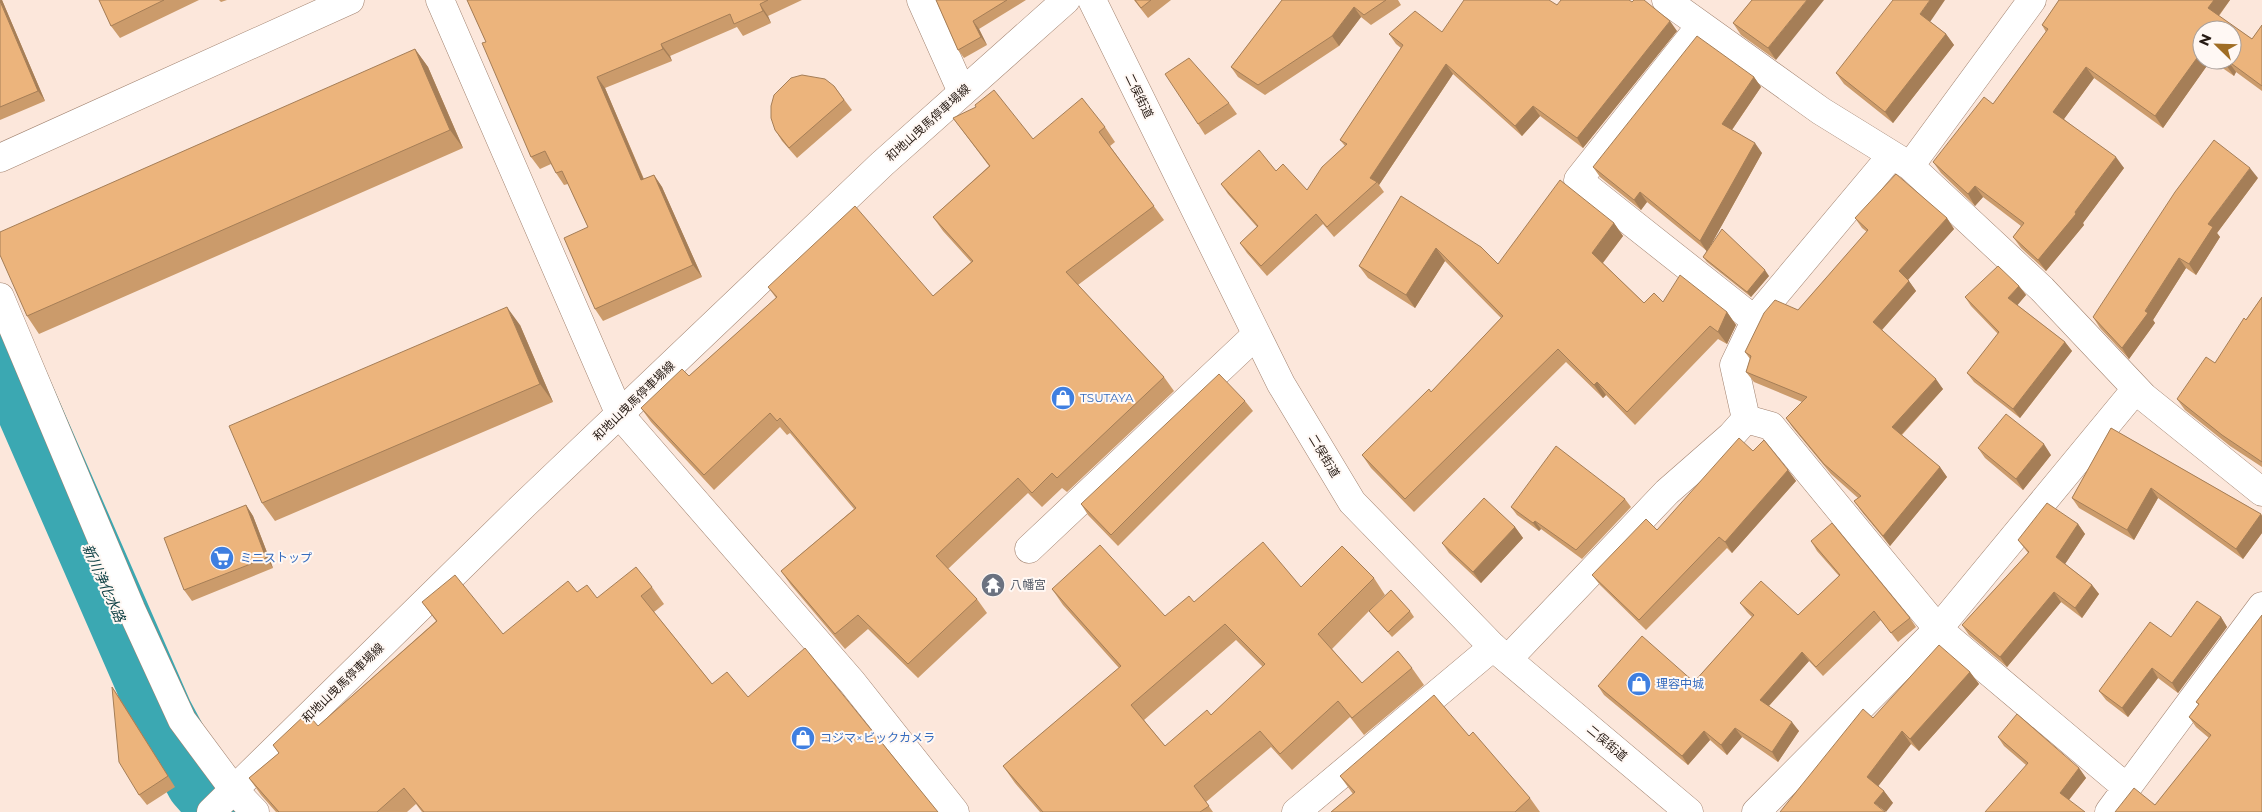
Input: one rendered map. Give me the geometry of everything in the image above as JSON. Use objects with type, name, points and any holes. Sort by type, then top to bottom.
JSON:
[{"type":"street","points":[[0,158],[350,0]]},
{"type":"street","points":[[440,0],[620,415],[852,682],[955,812]]},
{"type":"street","points":[[921,0],[962,92]]},
{"type":"street","name":"和地山曳馬停車場線","points":[[212,811],[882,164],[1066,0]]},
{"type":"street","name":"二俣街道","points":[[1092,0],[1281,384],[1352,502],[1501,653],[1689,812]]},
{"type":"street","points":[[1666,0],[1821,111],[1901,161],[2042,289],[2136,389],[2262,492]]},
{"type":"street","points":[[1746,419],[1734,366],[1756,321],[1901,161],[2032,0]]},
{"type":"street","points":[[1701,26],[1578,180],[1756,321]]},
{"type":"street","points":[[0,297],[131,609],[182,720],[234,790],[255,812]]},
{"type":"street","points":[[1030,549],[1256,335]]},
{"type":"street","points":[[1756,812],[1938,629],[2136,389]]},
{"type":"street","points":[[1746,419],[1772,426],[1938,629],[2127,788]]},
{"type":"street","points":[[1296,812],[1501,653],[1667,492],[1731,436],[1746,419]]},
{"type":"street","points":[[2109,812],[2262,606]]},
{"type":"building","points":[[99,0],[164,0],[111,26]]},
{"type":"building","points":[[467,0],[768,0],[760,4],[763,11],[734,24],[730,14],[661,44],[663,49],[597,77],[641,180],[654,175],[693,265],[595,309],[564,238],[588,227],[562,171],[556,173],[545,151],[531,157],[482,43],[486,42]]},
{"type":"building","points":[[936,0],[1007,0],[973,21],[981,37],[958,50]]},
{"type":"building","points":[[1135,0],[1151,0],[1141,8]]},
{"type":"building","points":[[1282,0],[1386,0],[1364,15],[1354,7],[1332,36],[1258,85],[1231,67]]},
{"type":"building","points":[[1464,0],[1549,0],[1557,5],[1561,0],[1629,0],[1632,2],[1634,0],[1644,0],[1670,21],[1577,138],[1533,106],[1515,126],[1446,64],[1370,178],[1377,182],[1327,227],[1316,214],[1261,266],[1240,243],[1258,226],[1221,184],[1259,150],[1276,171],[1283,164],[1307,190],[1322,167],[1347,144],[1340,140],[1403,45],[1389,34],[1415,11],[1442,32]]},
{"type":"building","points":[[1752,0],[1807,0],[1768,48],[1733,23]]},
{"type":"building","points":[[1893,0],[1930,0],[1920,14],[1946,34],[1885,112],[1836,73]]},
{"type":"building","points":[[2059,0],[2214,0],[2208,8],[2225,20],[2192,20],[2192,65],[2155,116],[2086,67],[2053,112],[2116,157],[2075,212],[2076,214],[2038,260],[2013,237],[2024,223],[1975,186],[1968,194],[1933,162],[1984,97],[1993,104],[2048,29],[2042,25]]},
{"type":"building","points":[[0,1],[38,91],[0,107]]},
{"type":"building","points":[[2262,25],[2262,86],[2240,70],[2242,70],[2242,32],[2252,39]]},
{"type":"building","points":[[1697,36],[1754,77],[1722,124],[1755,143],[1700,241],[1640,192],[1634,200],[1593,167]]},
{"type":"building","points":[[415,49],[450,130],[27,316],[0,255],[0,232]]},
{"type":"building","points":[[1189,58],[1229,103],[1198,124],[1165,74]]},
{"type":"building","points":[[802,75],[825,79],[834,86],[844,100],[789,148],[775,130],[771,118],[771,106],[774,95],[791,78]]},
{"type":"building","points":[[994,90],[1033,139],[1082,98],[1105,127],[1099,132],[1154,206],[1066,272],[1164,377],[1057,478],[1052,473],[1032,493],[1018,478],[936,556],[977,599],[908,664],[858,615],[835,634],[781,571],[856,508],[780,418],[777,421],[770,413],[704,475],[641,408],[682,369],[689,376],[777,297],[768,287],[855,206],[933,296],[973,261],[933,217],[990,166],[953,118],[976,107],[975,105]]},
{"type":"building","points":[[2214,140],[2250,168],[2208,224],[2213,227],[2189,264],[2179,258],[2145,311],[2148,313],[2122,348],[2093,317],[2175,192]]},
{"type":"building","points":[[1896,174],[1947,218],[1899,271],[1909,281],[1873,322],[1936,379],[1892,427],[1940,467],[1883,536],[1854,501],[1861,496],[1824,464],[1786,418],[1807,397],[1746,372],[1751,356],[1745,352],[1764,313],[1775,300],[1798,310],[1868,230],[1855,218]]},
{"type":"building","points":[[1560,180],[1614,223],[1592,253],[1644,303],[1654,293],[1663,302],[1680,275],[1727,312],[1718,332],[1710,326],[1627,412],[1597,382],[1594,385],[1558,349],[1405,499],[1362,455],[1429,389],[1431,392],[1503,316],[1436,248],[1406,295],[1359,266],[1401,196],[1481,247],[1498,264]]},
{"type":"building","points":[[1722,229],[1765,270],[1747,292],[1703,257]]},
{"type":"building","points":[[1998,266],[2019,286],[2008,298],[2065,342],[2013,409],[1967,373],[1999,332],[1965,297]]},
{"type":"building","points":[[2262,297],[2262,462],[2222,435],[2177,399],[2206,357],[2215,363],[2244,318],[2246,320]]},
{"type":"building","points":[[507,307],[540,384],[262,503],[229,426]]},
{"type":"building","points":[[1219,374],[1245,401],[1111,535],[1081,504]]},
{"type":"building","points":[[2006,414],[2044,444],[2016,479],[1978,448]]},
{"type":"building","points":[[2111,428],[2261,514],[2236,549],[2151,488],[2127,530],[2072,498]]},
{"type":"building","points":[[1739,438],[1753,451],[1764,440],[1788,470],[1725,542],[1719,537],[1639,620],[1592,575],[1646,519],[1657,530]]},
{"type":"building","points":[[1556,446],[1625,499],[1576,550],[1535,521],[1533,523],[1511,507]]},
{"type":"building","points":[[1484,498],[1515,527],[1473,572],[1442,543]]},
{"type":"building","points":[[2047,503],[2078,524],[2056,557],[2092,585],[2075,608],[2054,592],[2000,657],[1962,625],[2029,552],[2018,540]]},
{"type":"building","name":"ミニストップ","points":[[246,505],[266,558],[184,590],[164,538]]},
{"type":"building","points":[[1832,523],[1910,618],[1891,633],[1874,611],[1816,667],[1802,652],[1760,700],[1792,722],[1772,752],[1735,728],[1721,745],[1704,731],[1682,756],[1598,686],[1642,636],[1694,682],[1754,615],[1740,603],[1761,581],[1798,615],[1840,575],[1811,541]]},
{"type":"building","points":[[1263,542],[1301,587],[1342,546],[1374,578],[1318,634],[1362,683],[1398,651],[1412,668],[1352,718],[1338,701],[1280,754],[1260,731],[1194,786],[1209,806],[1200,812],[1043,812],[1003,766],[1121,666],[1052,589],[1100,545],[1165,616],[1189,596],[1194,602]],"holes":[[[1225,624],[1265,664],[1211,715],[1207,710],[1165,746],[1131,705]]]},
{"type":"building","points":[[636,567],[652,587],[641,596],[712,684],[727,672],[748,697],[805,648],[938,812],[424,812],[404,788],[377,812],[279,812],[249,778],[279,753],[273,745],[307,713],[318,726],[437,621],[422,602],[455,575],[503,634],[568,581],[577,592],[587,585],[597,598]]},
{"type":"building","points":[[1391,590],[1410,611],[1388,632],[1369,611]]},
{"type":"building","points":[[2197,601],[2221,617],[2172,683],[2152,668],[2122,708],[2099,691],[2150,622],[2171,637]]},
{"type":"building","points":[[2262,615],[2262,812],[2115,812],[2134,788],[2155,805],[2211,735],[2189,717],[2199,704],[2196,702]]},
{"type":"building","points":[[1939,645],[1970,672],[1910,739],[1902,731],[1867,777],[1884,791],[1874,803],[1885,812],[1780,812],[1863,709],[1873,718]]},
{"type":"building","points":[[112,687],[168,776],[139,795],[119,762]]},
{"type":"building","points":[[1434,695],[1469,736],[1473,732],[1530,798],[1515,812],[1331,812],[1355,792],[1340,776]]},
{"type":"building","points":[[2017,714],[2079,768],[2060,793],[2085,812],[1985,812],[2028,763],[1998,737]]},
{"type":"waterway","name":"新川浄化水路","points":[[0,345],[161,714],[198,783],[224,812]]},
{"type":"place","name":"TSUTAYA","points":[[1063,398]]},
{"type":"place","name":"ミニストップ","points":[[222,558]]},
{"type":"place","name":"八幡宮","points":[[993,585]]},
{"type":"place","name":"理容中城","points":[[1639,684]]},
{"type":"place","name":"コジマ×ビックカメラ","points":[[803,738]]}]
